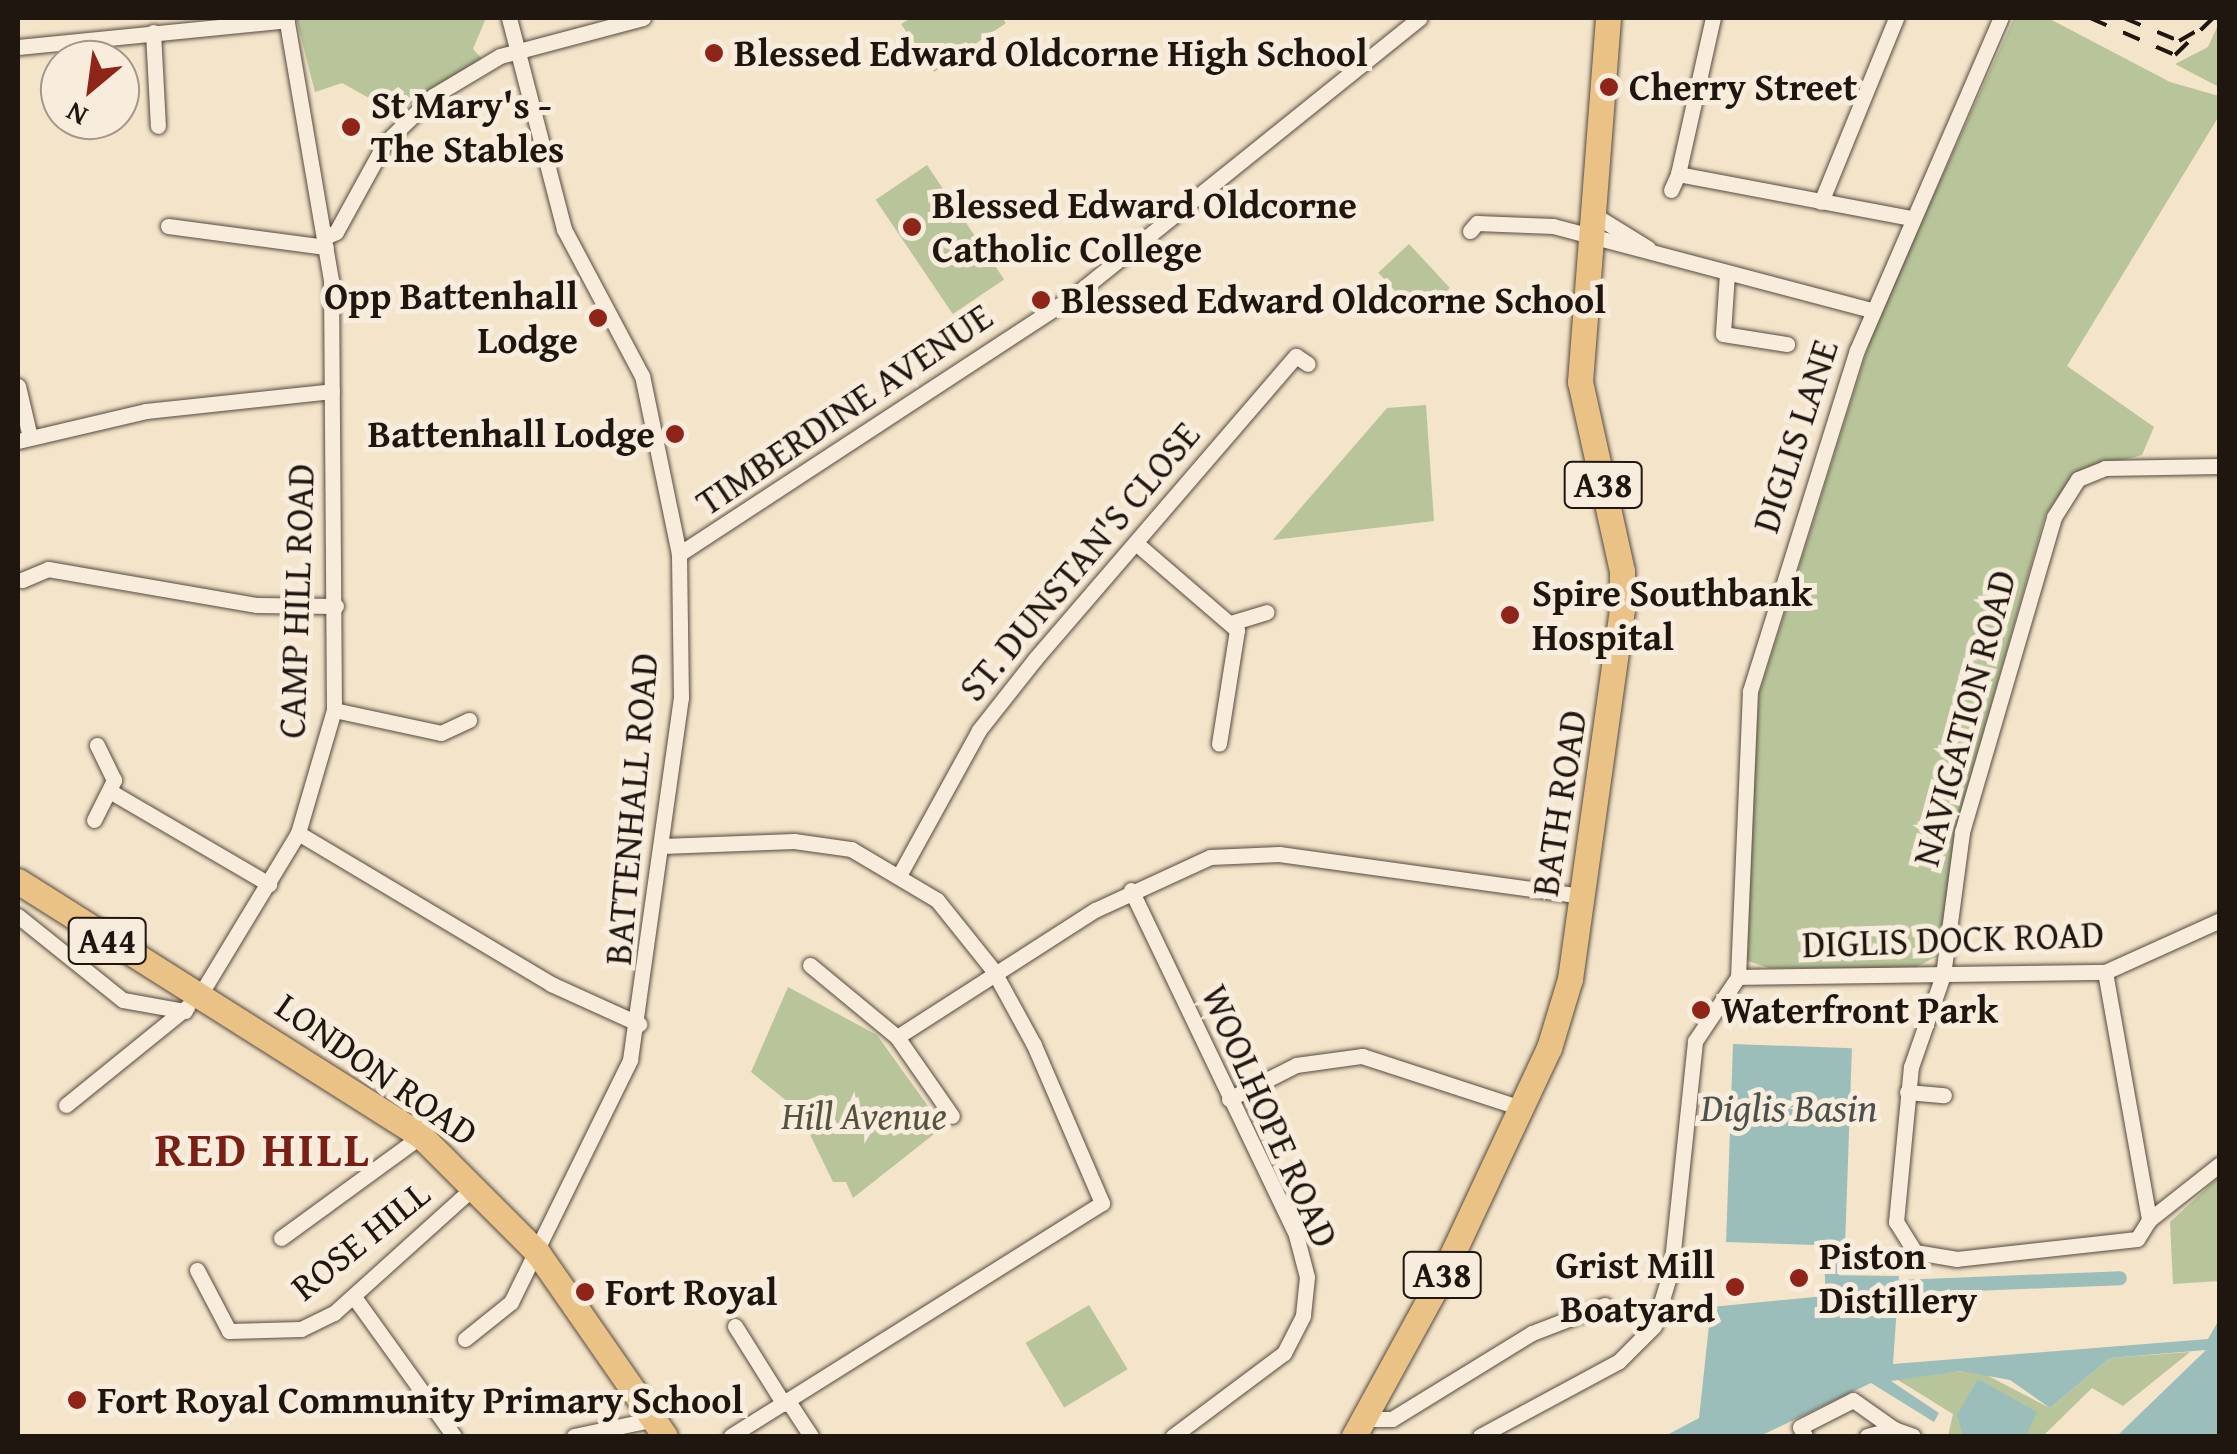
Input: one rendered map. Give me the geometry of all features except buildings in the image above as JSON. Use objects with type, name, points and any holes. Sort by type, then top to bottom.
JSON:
[{"type":"main road","name":"BATH ROAD","points":[[1359,1428],[1521,1108],[1570,979],[1622,570],[1580,382],[1587,222],[1608,18]]},
{"type":"main road","name":"LONDON ROAD","points":[[18,881],[194,1000],[421,1136],[476,1184],[536,1252],[658,1428]]},
{"type":"street","name":"BATTENHALL ROAD","points":[[465,1339],[511,1302],[617,1094],[639,1024],[681,698],[679,554],[642,376],[564,228],[509,18]]},
{"type":"street","points":[[168,226],[326,242],[386,143],[433,96],[516,50],[643,18]]},
{"type":"street","name":"TIMBERDINE AVENUE","points":[[679,554],[1074,295],[1419,18]]},
{"type":"street","points":[[1671,190],[1678,174],[1713,18]]},
{"type":"street","points":[[1821,202],[1896,18]]},
{"type":"street","name":"DIGLIS LANE","points":[[1738,978],[1750,691],[1872,310],[2001,18]]},
{"type":"street","points":[[18,47],[286,19]]},
{"type":"street","name":"CAMP HILL ROAD","points":[[66,1105],[194,1000],[298,833],[334,710],[336,606],[326,242],[286,19]]},
{"type":"street","points":[[153,32],[158,126]]},
{"type":"street","points":[[1678,174],[1911,218]]},
{"type":"street","points":[[1470,231],[1477,222],[1587,222],[1683,266]]},
{"type":"street","points":[[1587,222],[1683,266],[1727,273],[1872,310]]},
{"type":"street","points":[[1727,273],[1723,334],[1787,344]]},
{"type":"street","name":"ST. DUNSTAN'S CLOSE","points":[[900,872],[979,730],[1296,355]]},
{"type":"street","points":[[18,386],[24,439],[146,411],[332,391]]},
{"type":"street","name":"NAVIGATION ROAD","points":[[2149,1220],[2137,1238],[1956,1259],[1915,1252],[1896,1222],[1907,1092],[1943,975],[1962,832],[2047,538],[2078,480],[2132,468],[2220,466]]},
{"type":"street","points":[[1136,544],[1234,622]]},
{"type":"street","points":[[22,580],[48,570],[257,605],[336,606]]},
{"type":"street","points":[[1234,622],[1266,612]]},
{"type":"street","points":[[1219,744],[1234,622]]},
{"type":"street","points":[[334,710],[441,733],[469,720]]},
{"type":"street","points":[[97,745],[112,792],[269,884]]},
{"type":"street","points":[[94,820],[112,792]]},
{"type":"street","points":[[298,833],[564,992],[639,1024]]},
{"type":"street","points":[[662,846],[821,844],[900,872],[937,900],[993,970],[1070,1116],[1102,1203],[731,1436]]},
{"type":"street","points":[[897,1038],[993,970],[1131,890],[1210,857],[1247,854],[1583,896]]},
{"type":"street","name":"WOOLHOPE ROAD","points":[[1131,890],[1296,1234],[1304,1316],[1266,1374],[1173,1436]]},
{"type":"street","points":[[18,916],[123,1000],[194,1000]]},
{"type":"street","name":"DIGLIS DOCK ROAD","points":[[1738,978],[2104,972],[2220,920]]},
{"type":"street","points":[[810,966],[897,1038],[952,1116]]},
{"type":"street","points":[[2104,972],[2149,1220],[2220,1164]]},
{"type":"street","points":[[1480,1436],[1619,1361],[1654,1326],[1670,1270],[1696,1042],[1738,978]]},
{"type":"street","points":[[1229,1099],[1296,1065],[1362,1056],[1521,1108]]},
{"type":"street","points":[[1907,1092],[1944,1094]]},
{"type":"street","points":[[281,1238],[421,1136]]},
{"type":"street","name":"ROSE HILL","points":[[197,1270],[220,1325],[240,1334],[302,1329],[354,1297],[476,1184]]},
{"type":"street","points":[[354,1297],[454,1436]]},
{"type":"street","points":[[1359,1428],[1392,1419],[1532,1333],[1604,1305]]},
{"type":"street","points":[[735,1326],[811,1436]]},
{"type":"street","points":[[1805,1436],[1800,1427],[1853,1400],[1894,1429],[1913,1436]]},
{"type":"street","points":[[574,1436],[658,1428]]},
{"type":"street","points":[[1867,1436],[1894,1429]]},
{"type":"green space","points":[[296,18],[486,18],[473,49],[482,59],[396,113],[342,83],[315,92]]},
{"type":"green space","points":[[911,18],[1002,18],[1006,23],[934,72],[901,24]]},
{"type":"green space","points":[[2014,18],[2048,18],[2170,82],[2219,96],[2219,116],[2067,366],[2154,427],[2142,455],[2074,473],[2045,516],[1960,814],[1937,956],[1913,969],[1769,968],[1748,961],[1741,945],[1759,694],[1876,322]]},
{"type":"green space","points":[[2219,23],[2219,87],[2175,64],[2208,47]]},
{"type":"green space","points":[[927,165],[1004,279],[953,314],[876,200]]},
{"type":"green space","points":[[1409,244],[1450,288],[1419,317],[1378,273]]},
{"type":"green space","points":[[1426,405],[1434,521],[1273,540],[1387,408]]},
{"type":"green space","name":"Hill Avenue","points":[[788,987],[877,1035],[943,1127],[853,1198],[846,1182],[833,1182],[798,1110],[751,1072]]},
{"type":"green space","points":[[2219,1177],[2219,1281],[2173,1284],[2170,1222]]},
{"type":"green space","points":[[1089,1305],[1128,1369],[1064,1407],[1026,1343]]},
{"type":"green space","points":[[2190,1352],[2123,1406],[2092,1388],[2043,1436],[1948,1436],[1953,1414],[1893,1377],[1977,1370],[2050,1408],[2110,1358]]},
{"type":"water","name":"Diglis Basin","points":[[1733,1044],[1852,1048],[1845,1246],[1726,1242]]},
{"type":"water","points":[[1825,1275],[1899,1276],[1893,1364],[2208,1339],[2219,1320],[2219,1436],[2117,1436],[2206,1350],[2110,1358],[2050,1408],[2010,1380],[1961,1371],[1891,1381],[1939,1413],[1934,1422],[1871,1383],[1760,1436],[1665,1436],[1699,1418],[1711,1307],[1825,1296]]},
{"type":"water","points":[[1978,1379],[2037,1412],[2026,1436],[1963,1436],[1957,1415]]},
{"type":"waterway","points":[[1830,1249],[1832,1278]]},
{"type":"waterway","points":[[1900,1287],[2120,1278]]},
{"type":"railway","points":[[2090,18],[2175,55],[2213,18]]},
{"type":"railway","points":[[2124,18],[2179,41],[2196,31]]},
{"type":"place","name":"Blessed Edward Oldcorne High School","points":[[714,53]]},
{"type":"place","name":"Cherry Street","points":[[1609,87]]},
{"type":"place","name":"St Mary's - The Stables","points":[[351,127]]},
{"type":"place","name":"Blessed Edward Oldcorne Catholic College","points":[[912,227]]},
{"type":"place","name":"Blessed Edward Oldcorne School","points":[[1041,300]]},
{"type":"place","name":"Opp Battenhall Lodge","points":[[598,318]]},
{"type":"place","name":"Battenhall Lodge","points":[[675,434]]},
{"type":"place","name":"Spire Southbank Hospital","points":[[1510,615]]},
{"type":"place","name":"Waterfront Park","points":[[1701,1010]]},
{"type":"place","name":"Piston Distillery","points":[[1799,1278]]},
{"type":"place","name":"Grist Mill Boatyard","points":[[1735,1287]]},
{"type":"place","name":"Fort Royal","points":[[585,1292]]},
{"type":"place","name":"Fort Royal Community Primary School","points":[[77,1400]]},
{"type":"district","name":"RED HILL","points":[[263,1149]]}]
